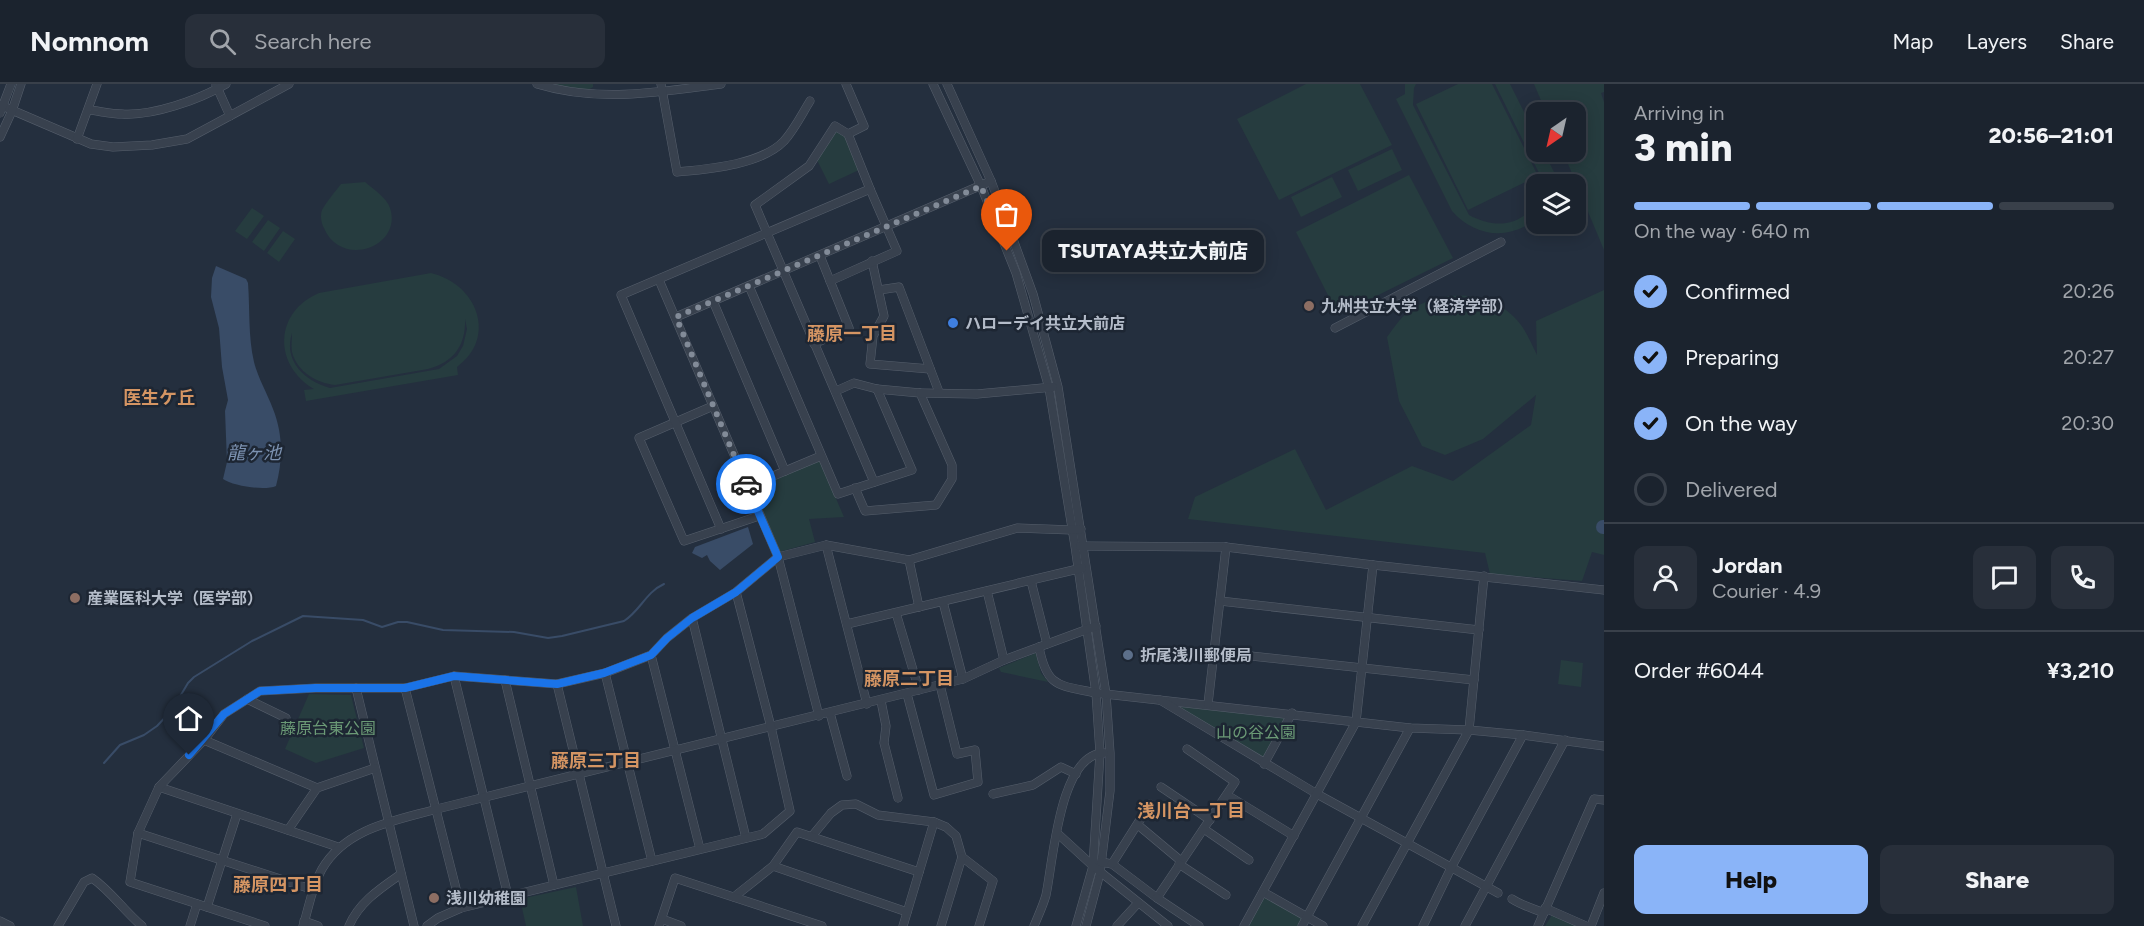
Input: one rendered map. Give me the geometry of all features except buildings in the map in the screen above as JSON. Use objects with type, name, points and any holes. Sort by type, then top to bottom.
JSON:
[{"type":"street","points":[[11,84],[1,108],[91,144],[113,147],[152,145],[187,139],[289,84]]},
{"type":"street","points":[[0,137],[21,84]]},
{"type":"street","points":[[77,139],[97,84]]},
{"type":"street","points":[[537,84],[597,95],[623,96],[661,88],[721,84]]},
{"type":"street","points":[[596,84],[597,95]]},
{"type":"street","points":[[846,84],[864,126],[848,134]]},
{"type":"street","points":[[933,84],[981,186],[1016,273],[1049,388],[1076,530],[1086,568],[1100,753],[1093,866],[1076,926]]},
{"type":"street","points":[[947,84],[991,181],[1033,294],[1058,387],[1076,530]]},
{"type":"street","points":[[88,110],[123,114],[147,112],[177,104],[220,85],[230,116]]},
{"type":"street","points":[[661,88],[676,172],[721,168],[768,153],[783,141],[810,101]]},
{"type":"street","points":[[830,280],[897,251],[848,134],[835,126],[809,166],[755,205],[874,482]]},
{"type":"street","points":[[676,317],[991,181]]},
{"type":"street","points":[[721,529],[621,295],[870,189]]},
{"type":"street","points":[[1335,328],[1501,242]]},
{"type":"street","points":[[814,344],[849,328],[820,256]]},
{"type":"street","points":[[873,261],[884,316],[873,336],[870,364],[930,369]]},
{"type":"street","points":[[659,280],[778,557],[819,716]]},
{"type":"street","points":[[749,286],[838,494],[912,470],[877,389]]},
{"type":"street","points":[[879,290],[899,287],[939,392]]},
{"type":"street","points":[[713,301],[785,471]]},
{"type":"street","points":[[836,391],[854,383],[877,389],[920,393],[977,394],[1058,387]]},
{"type":"street","points":[[855,488],[865,511],[936,505],[952,479],[952,465],[920,393]]},
{"type":"street","points":[[713,406],[639,438],[684,541],[759,516]]},
{"type":"street","points":[[747,486],[821,456]]},
{"type":"street","points":[[265,926],[243,922],[207,907],[130,882],[138,833],[159,787],[204,740],[224,714],[260,691],[405,688],[454,676],[557,684],[604,673],[651,655],[667,638],[692,618],[736,592],[778,557],[826,545],[909,560],[1017,528],[1076,530]]},
{"type":"street","points":[[826,545],[867,704]]},
{"type":"street","points":[[1080,546],[1226,547],[1604,590]]},
{"type":"street","points":[[1080,546],[1077,568],[1106,694],[1110,753],[1110,791],[1100,873],[1086,926]]},
{"type":"street","points":[[1208,704],[1226,547]]},
{"type":"street","points":[[909,560],[919,607]]},
{"type":"street","points":[[1244,926],[1356,722],[1373,565]]},
{"type":"street","points":[[847,624],[1077,568],[1086,568]]},
{"type":"street","points":[[1362,926],[1469,730],[1484,576]]},
{"type":"street","points":[[1031,581],[1042,646],[1042,664],[1049,677],[1061,687],[1096,693],[1292,713],[1410,728],[1523,735],[1604,746]]},
{"type":"street","points":[[987,591],[1004,660]]},
{"type":"street","points":[[427,926],[438,918],[461,908],[763,834],[790,811],[736,592]]},
{"type":"street","points":[[1220,601],[1479,630]]},
{"type":"street","points":[[944,602],[963,679]]},
{"type":"street","points":[[896,613],[919,690]]},
{"type":"street","points":[[692,618],[746,838]]},
{"type":"street","points":[[318,926],[303,924],[322,869],[338,847],[357,833],[437,809],[963,679],[1004,660],[1091,628]]},
{"type":"street","points":[[1214,652],[1474,680]]},
{"type":"street","points":[[651,655],[700,849]]},
{"type":"street","points":[[604,673],[652,861]]},
{"type":"street","points":[[454,676],[508,896]]},
{"type":"street","points":[[505,680],[554,885]]},
{"type":"street","points":[[557,684],[616,926]]},
{"type":"street","points":[[907,694],[934,795],[978,782],[975,750],[957,754],[940,684]]},
{"type":"street","points":[[356,688],[414,926]]},
{"type":"street","points":[[405,688],[461,908]]},
{"type":"street","points":[[247,699],[286,718]]},
{"type":"street","points":[[1159,699],[1264,764],[1498,893]]},
{"type":"street","points":[[881,700],[886,726],[884,743],[898,798]]},
{"type":"street","points":[[830,713],[847,776]]},
{"type":"street","points":[[1264,764],[1292,713]]},
{"type":"street","points":[[1302,926],[1410,728]]},
{"type":"street","points":[[1423,926],[1452,866],[1523,735]]},
{"type":"street","points":[[204,740],[317,788]]},
{"type":"street","points":[[1466,926],[1565,740]]},
{"type":"street","points":[[1157,898],[1235,782],[1187,749]]},
{"type":"street","points":[[1034,926],[1045,898],[1063,800],[1087,758],[1100,753],[1110,753]]},
{"type":"street","points":[[993,794],[1033,785],[1061,767],[1076,774]]},
{"type":"street","points":[[288,830],[317,788],[375,768]]},
{"type":"street","points":[[159,787],[338,847]]},
{"type":"street","points":[[1161,787],[1210,820]]},
{"type":"street","points":[[1227,795],[1294,836]]},
{"type":"street","points":[[1538,926],[1594,799],[1604,800]]},
{"type":"street","points":[[812,836],[831,813],[842,805],[856,804],[878,815],[934,822],[946,827],[956,836],[962,857],[941,926]]},
{"type":"street","points":[[1112,864],[1150,804]]},
{"type":"street","points":[[207,907],[237,814]]},
{"type":"street","points":[[903,926],[934,822]]},
{"type":"street","points":[[1138,825],[1180,862],[1226,895]]},
{"type":"street","points":[[1204,829],[1249,860]]},
{"type":"street","points":[[734,897],[772,866],[797,832],[919,872]]},
{"type":"street","points":[[138,833],[314,890]]},
{"type":"street","points":[[1057,833],[1100,873],[1168,926]]},
{"type":"street","points":[[962,857],[993,881],[979,926]]},
{"type":"street","points":[[1101,862],[1112,864],[1198,926]]},
{"type":"street","points":[[772,866],[907,912]]},
{"type":"street","points":[[349,926],[354,914],[377,890],[401,874]]},
{"type":"street","points":[[58,926],[84,882],[92,878],[103,886],[142,926]]},
{"type":"street","points":[[681,926],[661,923],[675,878],[822,926]]},
{"type":"street","points":[[1263,892],[1323,926]]},
{"type":"street","points":[[1591,926],[1604,893]]},
{"type":"street","points":[[1512,899],[1524,907],[1545,911],[1586,926]]},
{"type":"street","points":[[1117,926],[1138,903]]},
{"type":"street","points":[[190,926],[197,904]]},
{"type":"street","points":[[0,921],[10,926]]},
{"type":"green space","points":[[547,84],[593,84],[593,87],[588,90]]},
{"type":"green space","points":[[1306,84],[1360,84],[1392,145],[1279,200],[1237,119]]},
{"type":"green space","points":[[1405,84],[1416,84],[1413,105],[1469,215],[1487,222],[1506,223],[1526,214],[1526,226],[1504,233],[1482,231],[1461,220],[1452,211],[1396,99],[1405,94]]},
{"type":"green space","points":[[1458,84],[1492,84],[1526,152],[1526,162],[1531,162],[1537,174],[1526,174],[1526,182],[1468,210],[1416,104]]},
{"type":"green space","points":[[1495,84],[1510,84],[1526,116],[1526,147]]},
{"type":"green space","points":[[1534,84],[1604,84],[1604,92],[1601,93],[1604,102],[1604,250],[1586,207],[1586,174],[1572,174],[1567,162],[1586,162],[1586,102],[1542,102]]},
{"type":"green space","points":[[837,131],[845,136],[859,170],[829,184],[817,160]]},
{"type":"green space","points":[[1392,149],[1402,170],[1358,191],[1348,170]]},
{"type":"green space","points":[[1534,162],[1549,162],[1555,174],[1540,174]]},
{"type":"green space","points":[[1409,175],[1453,258],[1338,315],[1296,232]]},
{"type":"green space","points":[[1332,177],[1342,197],[1301,217],[1291,197]]},
{"type":"green space","points":[[365,182],[386,201],[390,208],[392,222],[388,233],[368,248],[356,250],[343,248],[332,241],[324,228],[321,219],[322,210],[341,184]]},
{"type":"green space","points":[[252,208],[264,216],[247,239],[235,231]]},
{"type":"green space","points":[[268,220],[280,228],[264,251],[252,242]]},
{"type":"green space","points":[[283,231],[295,239],[279,262],[267,253]]},
{"type":"green space","points":[[431,273],[447,279],[460,288],[470,300],[477,313],[479,327],[477,341],[470,355],[457,367],[458,375],[306,401],[304,390],[314,389],[291,367],[284,339],[293,313],[304,302],[319,293]],"holes":[[[465,319],[467,329],[463,346],[457,356],[439,369],[330,388],[312,380],[298,368],[293,361],[290,343],[292,333],[292,352],[303,371],[321,382],[335,385],[437,366],[457,351],[463,337]]]},
{"type":"green space","points":[[1604,290],[1604,555],[1592,552],[1582,581],[1490,574],[1485,553],[1188,519],[1195,497],[1295,449],[1326,510],[1412,466],[1453,481],[1531,425],[1536,395],[1483,439],[1445,455],[1422,446],[1399,401],[1387,337],[1402,317],[1420,305],[1447,296],[1475,297],[1502,307],[1513,316],[1524,329],[1537,355],[1536,321]]},
{"type":"green space","points":[[819,459],[844,517],[809,519],[815,542],[779,552],[753,489]]},
{"type":"green space","points":[[1036,653],[1041,673],[1048,682],[1001,672],[999,668]]},
{"type":"green space","points":[[1561,660],[1583,663],[1581,687],[1558,684]]},
{"type":"green space","name":"藤原台東公園","points":[[309,694],[351,695],[364,748],[316,763],[285,749]]},
{"type":"green space","name":"山の谷公園","points":[[1180,705],[1285,717],[1285,719],[1263,758],[1179,709]]},
{"type":"green space","points":[[576,887],[583,926],[526,926],[520,899]]},
{"type":"green space","points":[[1263,898],[1269,899],[1302,918],[1300,926],[1248,926]]},
{"type":"green space","points":[[1552,915],[1575,926],[1545,926]]},
{"type":"water","name":"龍ヶ池","points":[[216,266],[246,279],[248,283],[254,362],[271,403],[280,437],[281,457],[276,486],[249,487],[223,479],[227,462],[225,411],[228,400],[222,367],[219,328],[211,297],[212,278]]},
{"type":"water","points":[[748,527],[753,544],[720,570],[707,555],[702,558],[692,553],[695,547]]},
{"type":"waterway","points":[[104,763],[120,745],[144,735],[157,726],[172,710],[194,677],[252,641],[303,616],[363,620],[382,627],[407,622],[443,630],[514,632],[548,638],[624,621],[652,592],[664,584]]},
{"type":"way so far","points":[[746,484],[676,317],[981,186],[1007,251]]},
{"type":"place","name":"TSUTAYA共立大前店","points":[[1007,251]]},
{"type":"place","name":"九州共立大学（経済学部）","points":[[1309,306]]},
{"type":"place","name":"ハローデイ共立大前店","points":[[953,323]]},
{"type":"place","name":"産業医科大学（医学部）","points":[[75,598]]},
{"type":"place","name":"折尾浅川郵便局","points":[[1128,655]]},
{"type":"place","name":"浅川幼稚園","points":[[434,898]]},
{"type":"district","name":"藤原一丁目","points":[[852,334]]},
{"type":"district","name":"医生ケ丘","points":[[159,398]]},
{"type":"district","name":"藤原二丁目","points":[[909,679]]},
{"type":"district","name":"藤原三丁目","points":[[596,761]]},
{"type":"district","name":"浅川台一丁目","points":[[1191,811]]},
{"type":"district","name":"藤原四丁目","points":[[278,885]]},
{"type":"route","points":[[189,755],[224,714],[260,691],[315,688],[405,688],[454,676],[557,684],[604,673],[651,655],[667,638],[692,618],[736,592],[778,557],[746,484]]}]
